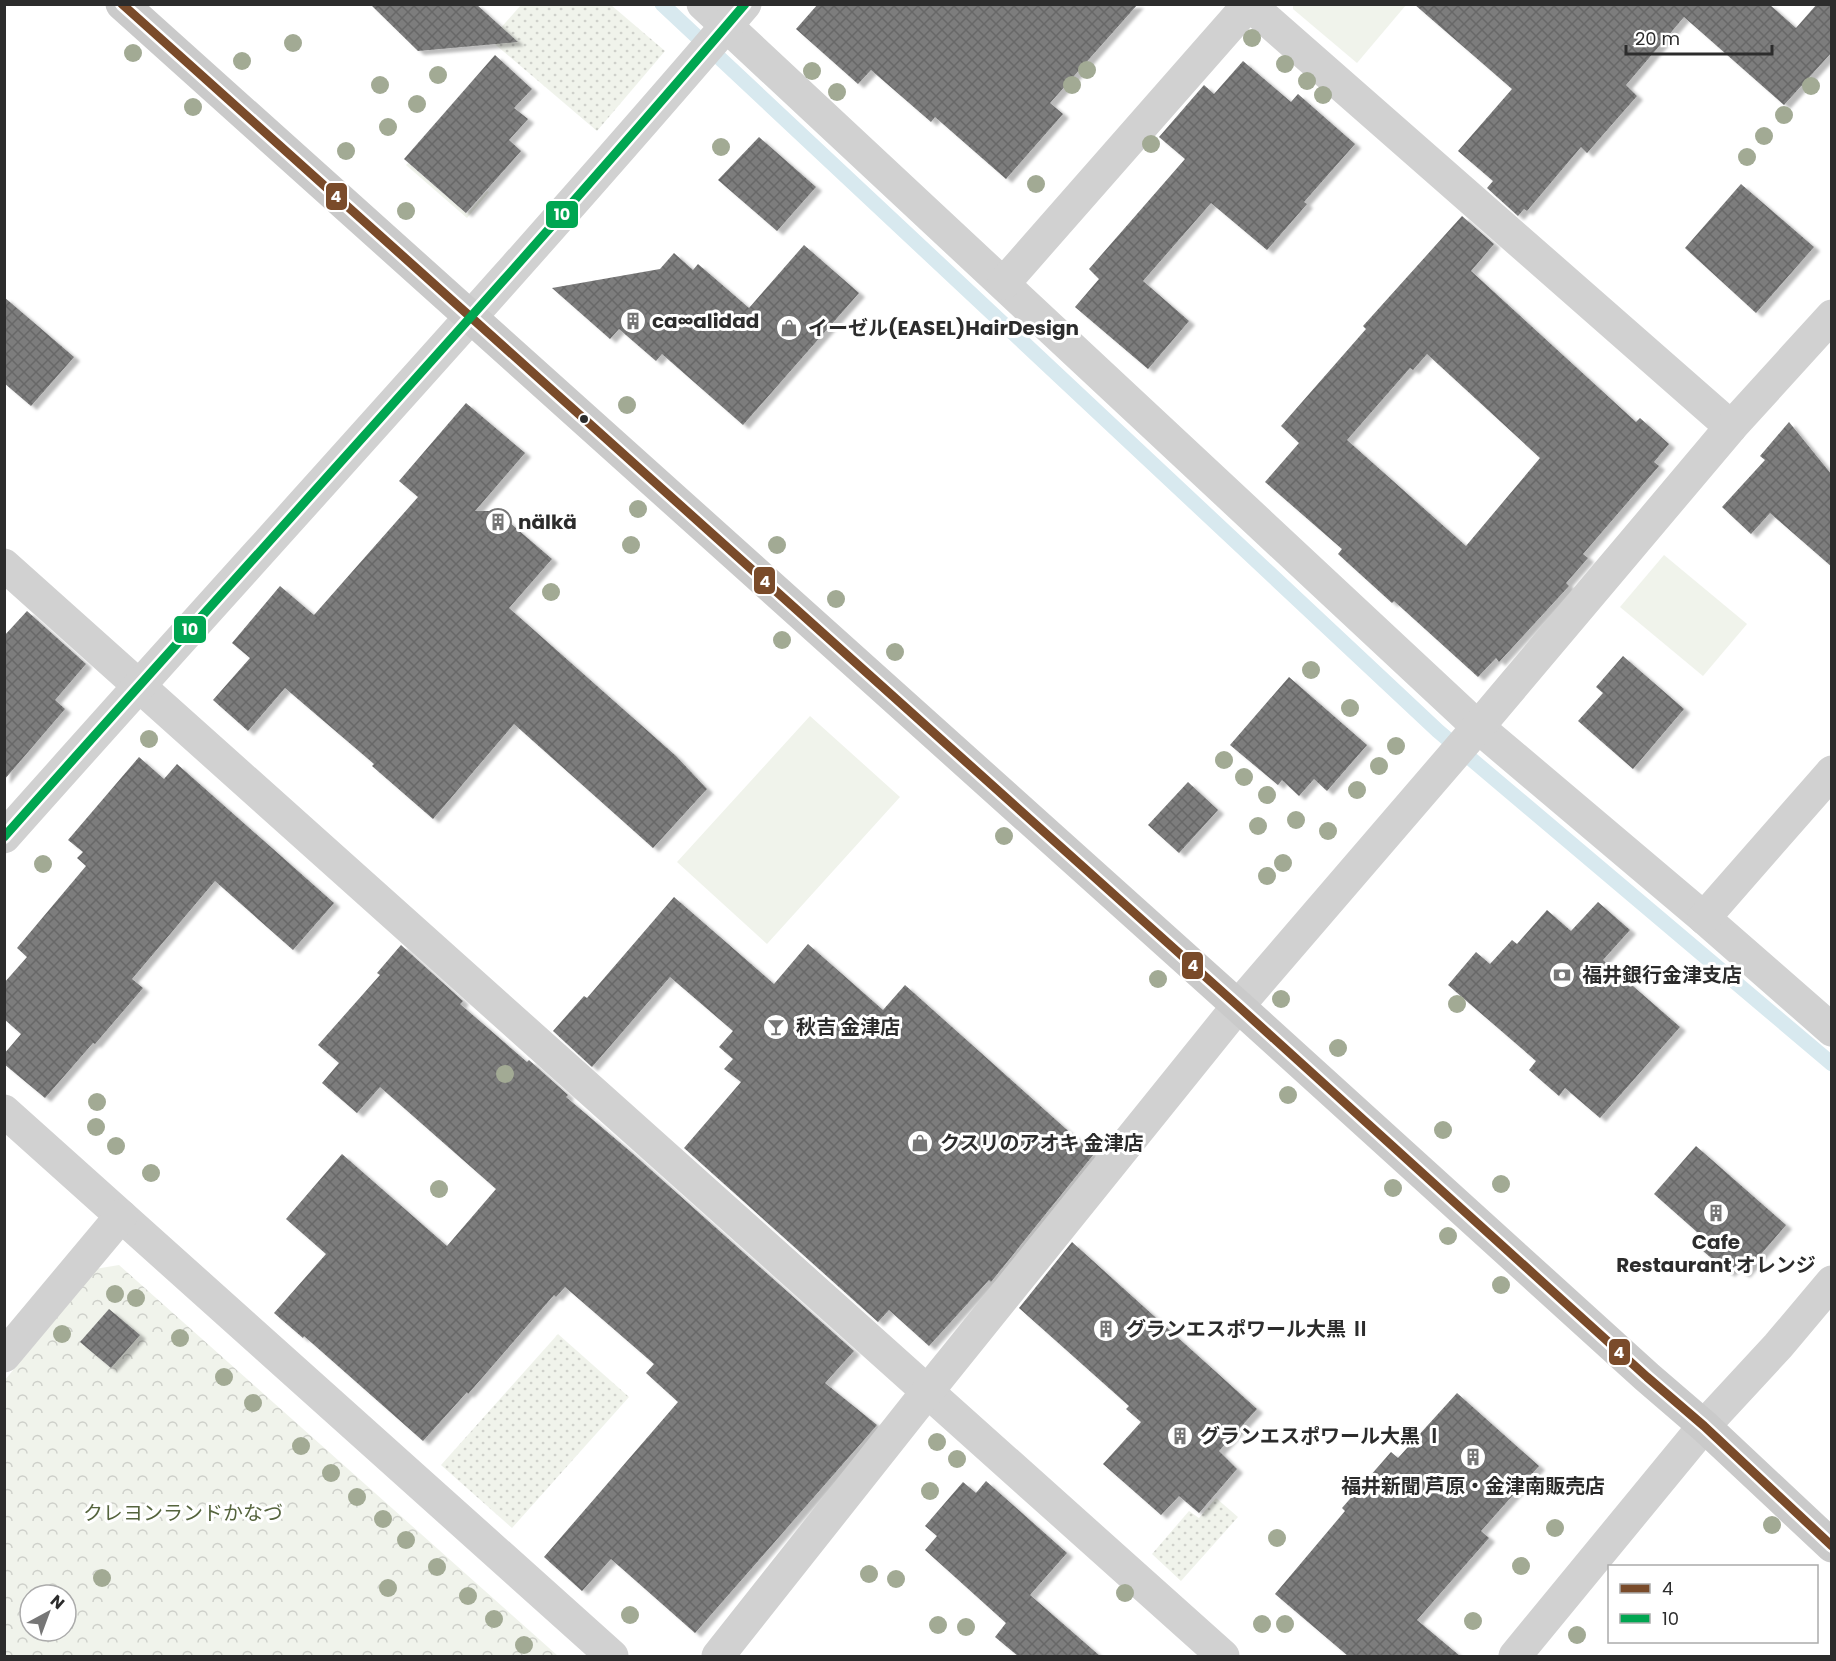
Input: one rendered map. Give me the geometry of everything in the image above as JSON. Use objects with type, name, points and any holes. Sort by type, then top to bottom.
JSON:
[{"type":"main road","points":[[122,4],[1704,1426],[1832,1546]]},
{"type":"street","points":[[702,4],[735,16],[1004,283],[1478,727],[1704,918],[1832,1030]]},
{"type":"street","points":[[1004,283],[1249,4],[1731,427]]},
{"type":"street","points":[[4,837],[472,318],[735,16]]},
{"type":"street","points":[[718,1656],[1238,1006],[1478,727],[1731,427],[1832,316]]},
{"type":"street","points":[[4,566],[1223,1656]]},
{"type":"street","points":[[1704,918],[1832,772]]},
{"type":"street","points":[[4,1110],[612,1656]]},
{"type":"street","points":[[4,1356],[121,1216]]},
{"type":"street","points":[[1515,1656],[1704,1426],[1778,1346],[1832,1282]]},
{"type":"green space","points":[[1293,4],[1406,5],[1357,63],[1293,9]]},
{"type":"green space","points":[[521,5],[611,5],[665,51],[597,131],[490,40]]},
{"type":"green space","points":[[408,163],[467,214],[487,191],[489,192],[467,218],[406,165]]},
{"type":"green space","points":[[1664,555],[1747,624],[1703,676],[1620,607]]},
{"type":"green space","points":[[810,716],[900,797],[767,944],[677,862]]},
{"type":"green space","name":"クレヨンランドかなづ","points":[[119,1265],[558,1656],[5,1656],[5,1380],[95,1269]]},
{"type":"green space","points":[[558,1334],[629,1397],[512,1528],[441,1465]]},
{"type":"green space","points":[[1216,1498],[1238,1517],[1181,1581],[1152,1554],[1189,1511],[1199,1518]]},
{"type":"building","points":[[370,4],[476,4],[518,42],[418,51]]},
{"type":"building","points":[[818,4],[1138,4],[1050,103],[1063,114],[1006,179],[935,117],[931,122],[871,70],[858,84],[796,29]]},
{"type":"building","points":[[1414,4],[1769,4],[1796,28],[1817,4],[1832,4],[1832,52],[1784,105],[1684,17],[1626,85],[1637,96],[1587,153],[1581,147],[1527,211],[1524,209],[1518,216],[1487,188],[1493,181],[1458,151],[1512,89]]},
{"type":"building","points":[[495,55],[532,89],[514,108],[528,119],[509,140],[521,151],[466,213],[404,159]]},
{"type":"building","points":[[1243,61],[1291,102],[1298,94],[1355,144],[1304,202],[1307,204],[1267,250],[1211,203],[1143,281],[1189,321],[1148,369],[1075,307],[1099,279],[1089,269],[1185,159],[1159,137],[1204,85],[1214,94]]},
{"type":"building","points":[[759,137],[816,187],[777,231],[718,180]]},
{"type":"building","points":[[1741,184],[1814,247],[1756,313],[1685,248]]},
{"type":"building","points":[[1462,216],[1494,244],[1471,271],[1636,422],[1640,418],[1669,444],[1654,462],[1659,466],[1583,554],[1588,558],[1566,583],[1569,586],[1499,662],[1496,658],[1478,677],[1338,554],[1342,549],[1265,482],[1299,443],[1281,426],[1366,329],[1363,326]],"holes":[[[1427,354],[1540,458],[1466,546],[1347,440],[1410,368],[1413,370]]]},
{"type":"building","points":[[804,245],[859,293],[743,425],[662,354],[656,361],[619,329],[610,339],[552,288],[660,269],[674,253],[693,270],[698,264],[749,308]]},
{"type":"building","points":[[4,297],[74,357],[31,406],[4,383]]},
{"type":"building","points":[[466,403],[525,453],[475,511],[496,511],[552,559],[509,608],[676,756],[707,789],[653,848],[514,724],[433,819],[372,766],[374,764],[285,688],[248,731],[213,700],[250,658],[232,643],[280,586],[314,615],[418,497],[399,481]]},
{"type":"building","points":[[1789,422],[1832,475],[1832,567],[1770,513],[1751,534],[1722,507],[1765,460],[1760,456]]},
{"type":"building","points":[[27,611],[86,664],[55,700],[65,709],[4,780],[4,636]]},
{"type":"building","points":[[1623,656],[1684,709],[1633,769],[1578,721],[1603,693],[1596,687]]},
{"type":"building","points":[[1289,677],[1367,745],[1327,791],[1314,779],[1299,796],[1282,780],[1278,785],[1230,745]]},
{"type":"building","points":[[139,757],[164,779],[177,764],[334,903],[293,950],[215,881],[132,979],[143,988],[45,1098],[4,1064],[4,1054],[21,1034],[4,1019],[4,983],[27,957],[17,948],[86,866],[77,858],[83,852],[68,840]]},
{"type":"building","points":[[1188,782],[1218,810],[1179,853],[1148,825]]},
{"type":"building","points":[[674,897],[774,984],[808,944],[883,1010],[905,985],[1094,1154],[991,1282],[989,1280],[929,1346],[889,1310],[878,1322],[684,1148],[741,1082],[724,1069],[733,1059],[719,1047],[733,1031],[670,977],[592,1067],[553,1031],[584,996],[587,998]]},
{"type":"building","points":[[1598,902],[1630,930],[1603,960],[1680,1027],[1600,1118],[1565,1088],[1559,1096],[1529,1070],[1536,1061],[1448,985],[1476,952],[1490,964],[1512,940],[1517,944],[1547,910],[1571,931]]},
{"type":"building","points":[[401,945],[463,1001],[460,1004],[527,1062],[529,1060],[568,1095],[566,1097],[854,1351],[825,1383],[877,1425],[695,1633],[611,1559],[582,1591],[544,1557],[678,1402],[646,1373],[654,1364],[565,1287],[556,1297],[554,1295],[468,1394],[467,1392],[423,1441],[304,1336],[303,1338],[274,1313],[326,1254],[286,1219],[342,1154],[447,1246],[496,1189],[380,1087],[357,1113],[322,1083],[339,1063],[318,1045],[380,975],[377,973]]},
{"type":"building","name":"Cafe Restaurant オレンジ","points":[[1696,1146],[1786,1225],[1744,1274],[1735,1266],[1729,1273],[1690,1240],[1697,1232],[1654,1194]]},
{"type":"building","points":[[1072,1242],[1257,1409],[1219,1451],[1237,1469],[1199,1513],[1179,1496],[1161,1515],[1103,1464],[1141,1422],[1126,1409],[1129,1406],[1019,1308]]},
{"type":"building","points":[[109,1309],[140,1335],[111,1368],[80,1342]]},
{"type":"building","points":[[1457,1393],[1539,1466],[1481,1531],[1489,1538],[1417,1620],[1460,1656],[1348,1656],[1275,1594],[1345,1511],[1342,1508],[1391,1452],[1398,1458]]},
{"type":"building","points":[[986,1481],[1067,1553],[1030,1595],[1100,1656],[1018,1656],[995,1637],[1006,1623],[925,1550],[937,1536],[925,1526],[963,1482],[976,1493]]},
{"type":"waterway","points":[[662,4],[1438,731],[1832,1064]]},
{"type":"transit line","name":"4","points":[[122,4],[1704,1426],[1832,1546]]},
{"type":"transit line","name":"10","points":[[4,837],[469,319],[745,4]]},
{"type":"place","name":"ca∞alidad","points":[[633,321]]},
{"type":"place","name":"イーゼル(EASEL)HairDesign","points":[[789,328]]},
{"type":"place","name":"nälkä","points":[[498,522]]},
{"type":"place","name":"福井銀行金津支店","points":[[1562,975]]},
{"type":"place","name":"秋吉 金津店","points":[[776,1027]]},
{"type":"place","name":"クスリのアオキ 金津店","points":[[920,1143]]},
{"type":"place","name":"Cafe Restaurant オレンジ","points":[[1716,1213]]},
{"type":"place","name":"グランエスポワール大黒 Ⅱ","points":[[1106,1329]]},
{"type":"place","name":"グランエスポワール大黒 Ⅰ","points":[[1180,1436]]},
{"type":"place","name":"福井新聞 芦原・金津南販売店","points":[[1473,1457]]}]
